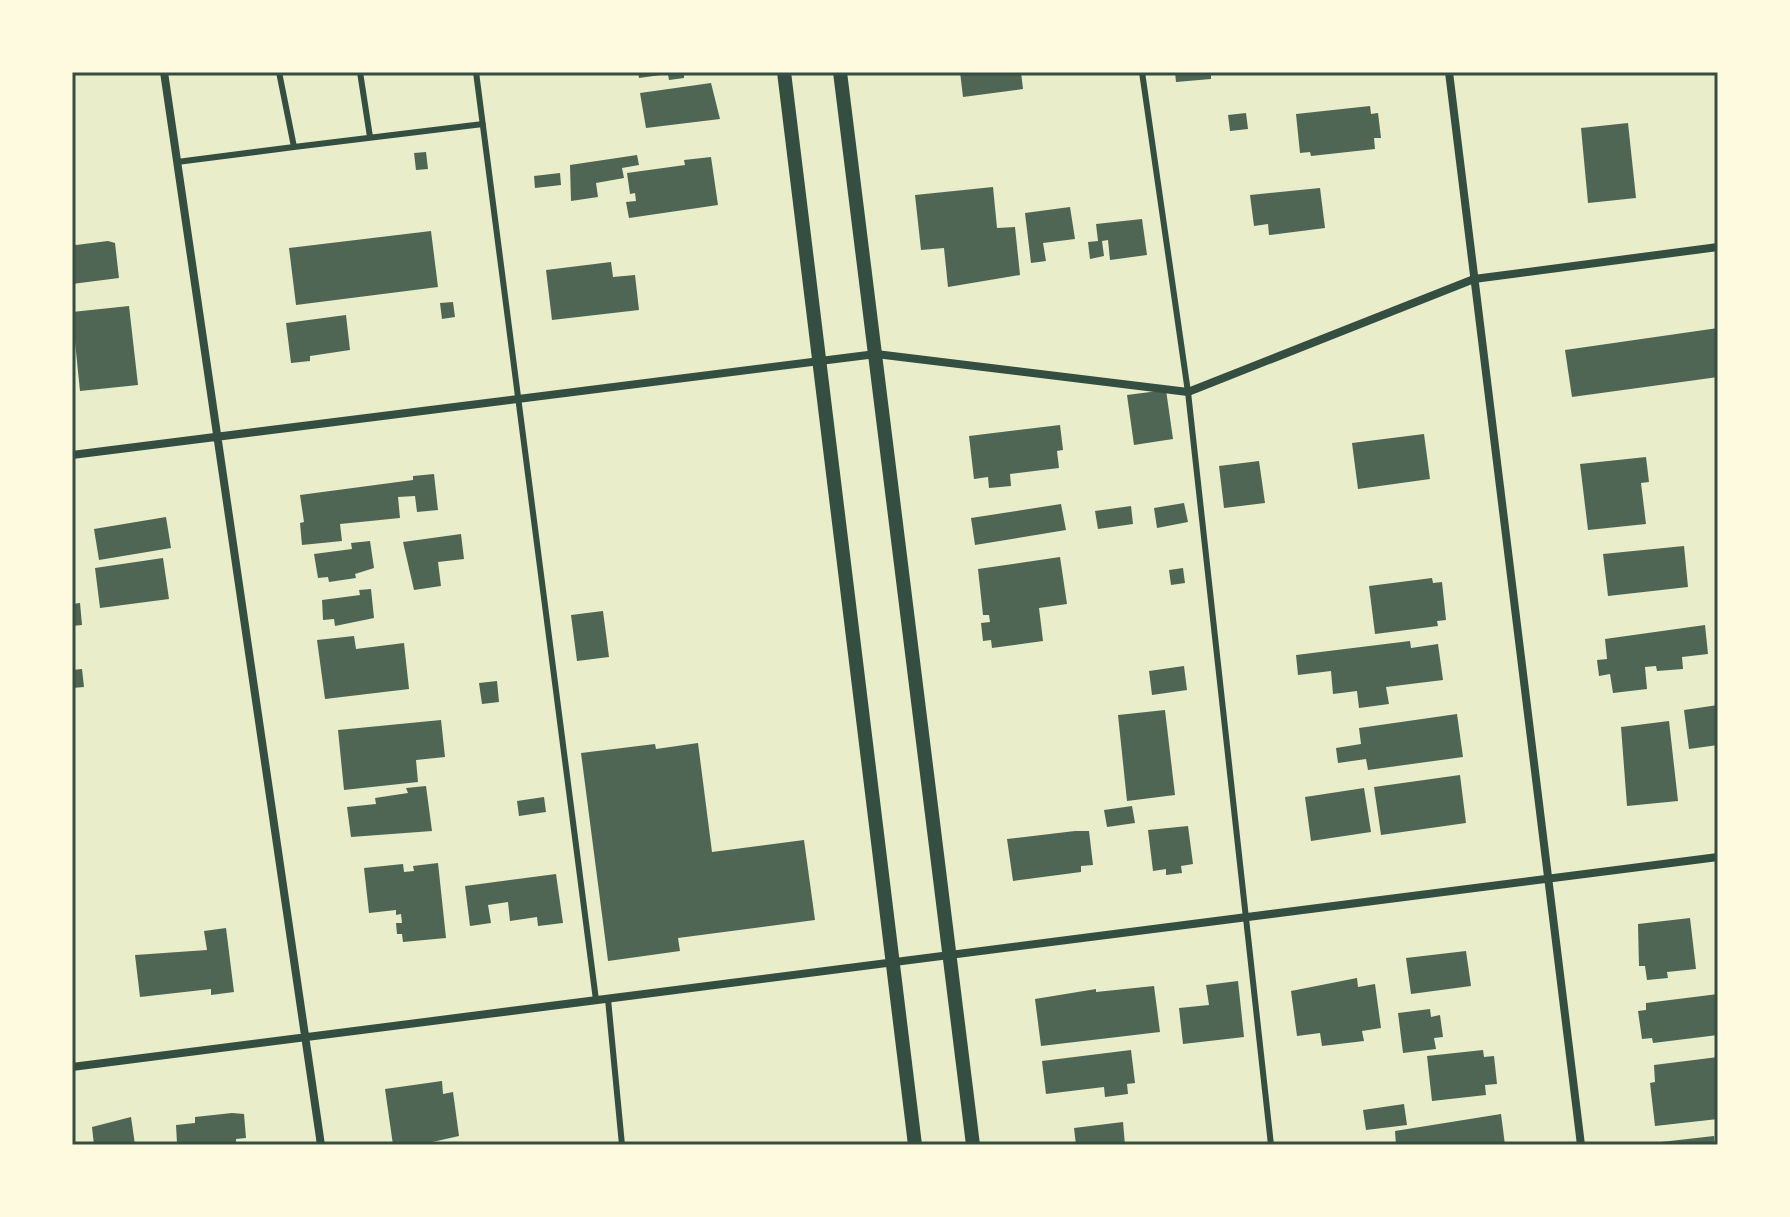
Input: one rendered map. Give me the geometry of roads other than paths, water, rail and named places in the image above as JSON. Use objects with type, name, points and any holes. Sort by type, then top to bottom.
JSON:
[{"type":"street","points":[[164,72],[321,1145]]},
{"type":"street","points":[[784,72],[915,1145]]},
{"type":"street","points":[[840,72],[973,1145]]},
{"type":"street","points":[[1449,72],[1581,1145]]},
{"type":"street","points":[[72,455],[876,354],[1188,392],[1474,279],[1718,247]]},
{"type":"street","points":[[72,1067],[1718,857]]},
{"type":"lane","points":[[279,72],[294,147]]},
{"type":"lane","points":[[360,72],[370,137]]},
{"type":"lane","points":[[476,72],[521,399],[596,1000]]},
{"type":"lane","points":[[1142,72],[1188,392],[1271,1145]]},
{"type":"lane","points":[[177,162],[483,124]]},
{"type":"lane","points":[[608,999],[622,1145]]}]
